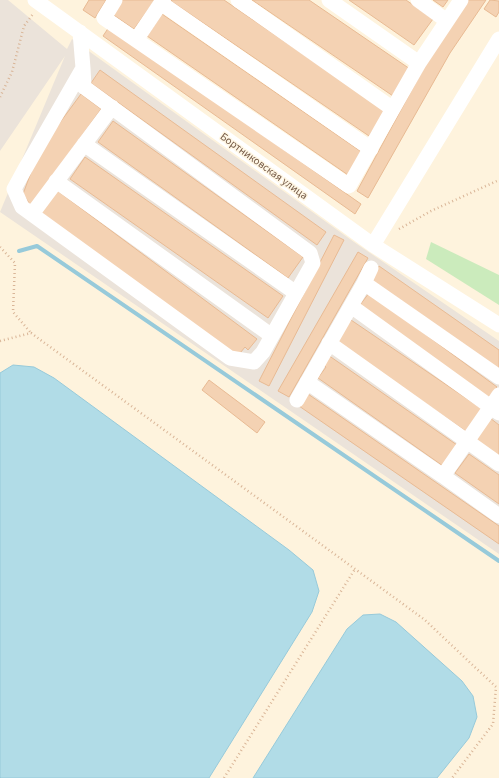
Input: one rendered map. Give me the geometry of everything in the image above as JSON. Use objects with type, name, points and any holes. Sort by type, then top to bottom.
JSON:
[{"type":"street","points":[[115,0],[104,18],[349,186],[419,63],[461,0]]},
{"type":"street","points":[[238,0],[393,109]]},
{"type":"street","points":[[329,0],[419,63]]},
{"type":"street","points":[[418,0],[447,21]]},
{"type":"street","points":[[136,40],[162,1],[371,149]]},
{"type":"street","name":"Бортниковская улица","points":[[37,2],[373,245],[499,325]]},
{"type":"street","points":[[80,32],[83,68],[84,87],[310,253],[313,263],[263,352],[254,362],[230,358],[22,207],[14,189],[24,169],[83,68]]},
{"type":"street","points":[[373,245],[499,38]]},
{"type":"street","points":[[32,214],[112,107]]},
{"type":"street","points":[[84,144],[296,293]]},
{"type":"street","points":[[56,181],[272,336]]},
{"type":"street","points":[[297,400],[364,283],[371,268]]},
{"type":"street","points":[[364,283],[499,378]]},
{"type":"street","points":[[351,306],[495,410]]},
{"type":"street","points":[[329,343],[499,464]]},
{"type":"street","points":[[307,382],[499,516]]},
{"type":"street","points":[[443,476],[467,441],[495,410],[499,395]]},
{"type":"path","points":[[0,97],[12,72],[24,26],[37,2]]},
{"type":"path","points":[[399,230],[431,211],[499,180]]},
{"type":"path","points":[[0,247],[15,263],[13,312],[31,333],[425,620],[496,687],[493,724],[452,778]]},
{"type":"path","points":[[0,341],[31,333]]},
{"type":"path","points":[[224,778],[355,569]]},
{"type":"shaded area","points":[[0,0],[8,0],[67,49],[72,39],[354,242],[499,341],[499,554],[0,212],[65,56],[0,151]]},
{"type":"green space","points":[[431,242],[499,275],[499,305],[426,259]]},
{"type":"water","points":[[13,365],[34,367],[54,378],[289,550],[313,570],[319,591],[312,612],[209,778],[0,777],[0,373]]},
{"type":"water","points":[[380,614],[396,622],[462,681],[473,696],[477,717],[469,738],[437,778],[253,778],[347,629],[363,615]]},
{"type":"building","points":[[89,0],[106,0],[95,18],[83,10]]},
{"type":"building","points":[[122,0],[155,0],[134,29],[112,14]]},
{"type":"building","points":[[224,0],[386,111],[369,136],[171,1]]},
{"type":"building","points":[[252,0],[309,0],[410,69],[393,96]]},
{"type":"building","points":[[349,0],[406,0],[433,19],[414,45]]},
{"type":"building","points":[[433,0],[448,0],[443,7]]},
{"type":"building","points":[[468,0],[486,0],[450,53],[368,198],[357,191],[427,62]]},
{"type":"building","points":[[490,0],[499,1],[499,12],[496,17],[484,9]]},
{"type":"building","points":[[162,14],[363,153],[348,175],[147,36]]},
{"type":"building","points":[[109,27],[361,204],[355,214],[103,36]]},
{"type":"building","points":[[100,70],[326,232],[317,245],[91,83]]},
{"type":"building","points":[[81,94],[101,109],[31,206],[23,194],[39,151]]},
{"type":"building","points":[[113,121],[303,257],[288,278],[98,142]]},
{"type":"building","points":[[85,157],[283,296],[268,318],[70,179]]},
{"type":"building","points":[[55,189],[257,339],[248,350],[245,347],[236,358],[39,211]]},
{"type":"building","points":[[334,235],[344,240],[269,386],[259,381]]},
{"type":"building","points":[[358,252],[368,258],[289,397],[278,391]]},
{"type":"building","points":[[379,266],[499,350],[499,369],[370,279]]},
{"type":"building","points":[[369,293],[497,387],[488,398],[360,305]]},
{"type":"building","points":[[351,320],[482,409],[467,432],[336,342]]},
{"type":"building","points":[[328,355],[457,445],[443,466],[318,378],[326,367],[322,364]]},
{"type":"building","points":[[209,380],[265,422],[257,433],[202,390]]},
{"type":"building","points":[[308,394],[499,526],[499,544],[299,406]]},
{"type":"building","points":[[490,418],[499,425],[499,456],[475,439]]},
{"type":"building","points":[[469,454],[499,475],[499,504],[455,473]]},
{"type":"waterway","points":[[19,251],[37,246],[499,561]]}]
